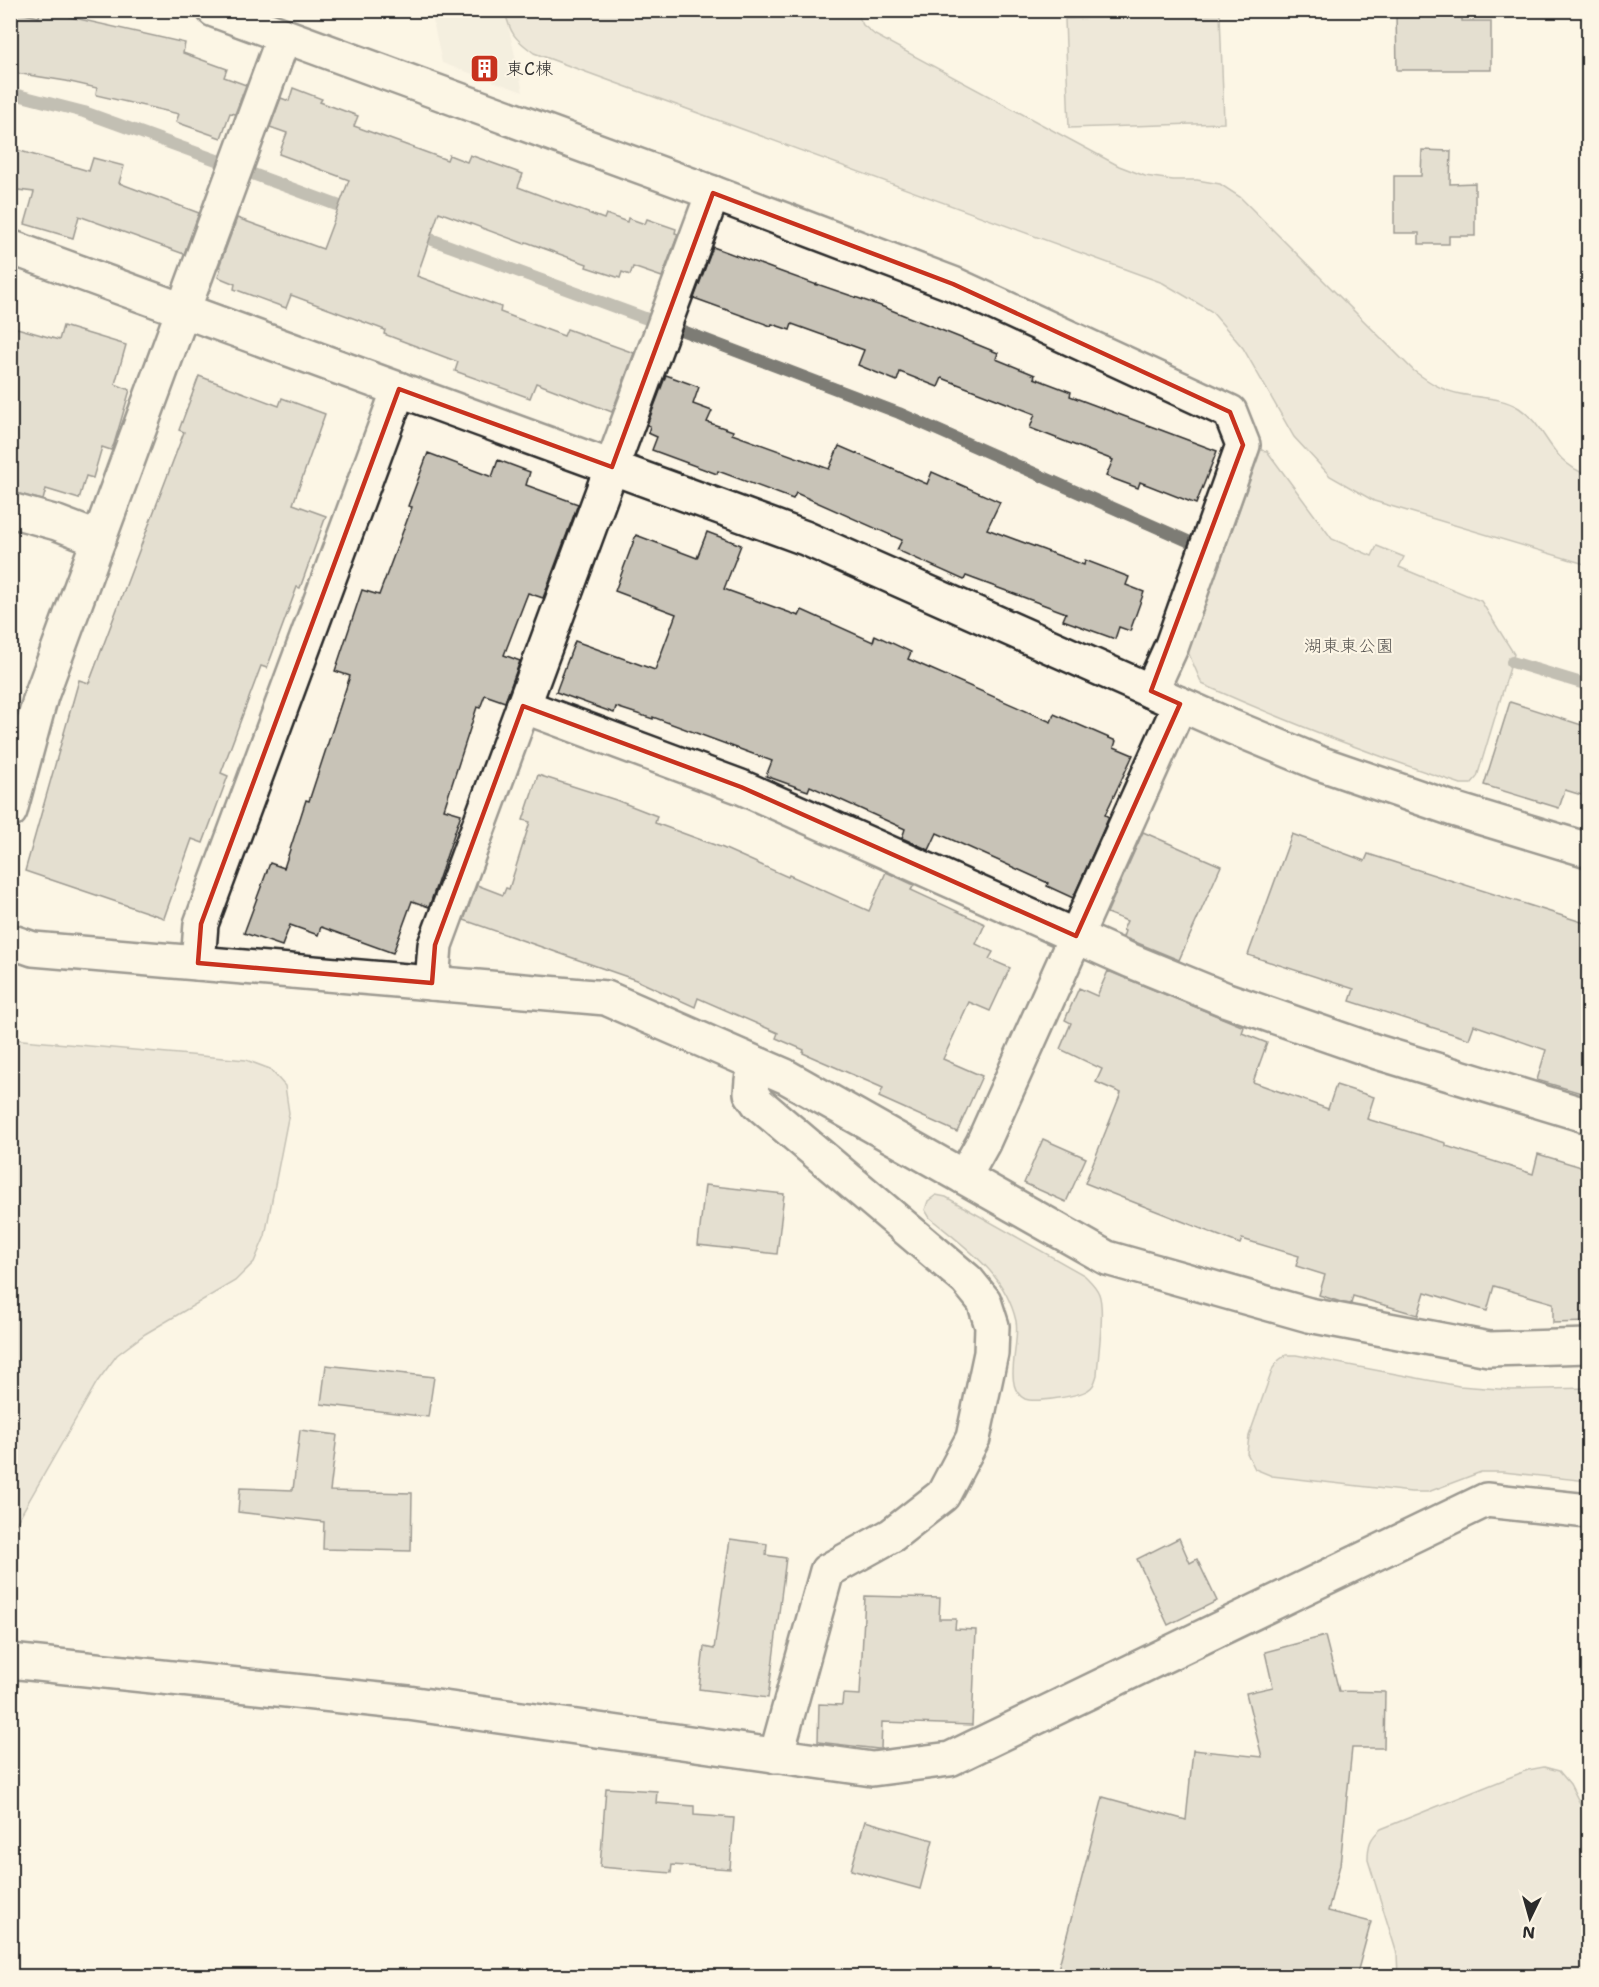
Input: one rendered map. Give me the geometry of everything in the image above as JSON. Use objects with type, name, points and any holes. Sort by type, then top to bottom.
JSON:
[{"type":"street","points":[[214,10],[713,193],[953,284],[1230,412],[1243,445],[1172,645],[1151,691]]},
{"type":"street","points":[[10,811],[41,696],[284,36]]},
{"type":"street","points":[[432,983],[435,945],[713,193]]},
{"type":"street","points":[[10,247],[840,553],[1180,704],[1363,780],[1588,850]]},
{"type":"street","points":[[198,963],[201,924],[399,389]]},
{"type":"street","points":[[10,510],[99,539]]},
{"type":"street","points":[[964,1177],[983,1143],[1180,704]]},
{"type":"street","points":[[523,706],[741,787],[1076,936],[1227,1000],[1317,1033],[1588,1116]]},
{"type":"street","points":[[10,941],[33,949],[606,998],[785,1076],[1107,1258],[1309,1315],[1489,1348],[1588,1346]]},
{"type":"street","points":[[759,1065],[752,1080],[751,1093],[758,1103],[967,1280],[984,1301],[992,1326],[991,1353],[973,1438],[942,1495],[892,1535],[826,1571],[776,1755]]},
{"type":"street","points":[[10,1661],[408,1703],[872,1769],[950,1759],[1486,1500],[1588,1511]]},
{"type":"highlighted area","points":[[713,193],[953,284],[1230,412],[1243,445],[1151,691],[1180,704],[1076,936],[741,787],[523,706],[435,945],[432,983],[198,963],[201,924],[399,389],[612,467]]},
{"type":"shaded area","points":[[431,11],[505,11],[523,92],[442,63]]},
{"type":"green space","points":[[505,11],[856,11],[863,25],[875,35],[1119,166],[1145,176],[1220,184],[1240,197],[1414,371],[1447,390],[1498,400],[1519,408],[1529,416],[1564,461],[1588,475],[1588,565],[1374,501],[1330,476],[1294,437],[1243,348],[1211,311],[1163,283],[534,53],[514,35]]},
{"type":"green space","points":[[1220,14],[1224,123],[1069,128],[1065,19]]},
{"type":"green space","name":"湖東東公園","points":[[1261,450],[1267,451],[1332,539],[1372,556],[1377,546],[1404,557],[1399,567],[1481,601],[1514,654],[1477,777],[1471,784],[1461,784],[1363,750],[1202,684],[1188,652]]},
{"type":"green space","points":[[11,1039],[246,1060],[270,1069],[285,1086],[289,1113],[265,1236],[254,1262],[235,1281],[145,1334],[117,1355],[97,1382],[11,1532]]},
{"type":"green space","points":[[936,1195],[946,1197],[1084,1275],[1095,1286],[1101,1301],[1101,1321],[1097,1375],[1090,1389],[1047,1399],[1030,1400],[1019,1394],[1013,1378],[1017,1329],[1011,1304],[1003,1289],[982,1263],[930,1218],[925,1210],[928,1201]]},
{"type":"green space","points":[[1286,1355],[1459,1386],[1512,1390],[1588,1388],[1588,1481],[1503,1472],[1481,1472],[1428,1492],[1411,1492],[1272,1476],[1255,1469],[1247,1453],[1249,1436],[1273,1368]]},
{"type":"green space","points":[[1544,1767],[1559,1771],[1570,1784],[1588,1819],[1588,1976],[1398,1976],[1397,1954],[1368,1860],[1369,1846],[1374,1836],[1381,1829],[1528,1770]]},
{"type":"building","points":[[40,10],[71,10],[70,17],[185,43],[183,53],[227,69],[224,77],[246,85],[235,114],[230,113],[221,138],[176,122],[179,114],[96,95],[97,88],[10,72],[10,11],[39,17]]},
{"type":"building","points":[[1462,11],[1462,21],[1491,21],[1491,70],[1397,70],[1396,12]]},
{"type":"building","points":[[293,88],[322,99],[320,102],[358,116],[354,126],[447,160],[449,155],[467,162],[470,155],[523,174],[518,187],[604,219],[606,214],[627,222],[628,218],[645,224],[647,219],[676,229],[675,233],[678,234],[662,277],[633,267],[630,275],[622,272],[620,278],[586,267],[587,264],[439,212],[417,276],[501,307],[500,312],[564,336],[567,329],[634,353],[612,412],[536,383],[530,398],[455,371],[458,362],[384,334],[385,330],[291,295],[286,308],[234,289],[235,284],[218,277],[221,267],[219,267],[237,218],[323,249],[349,180],[279,154],[287,133],[270,127],[281,98],[289,101]]},
{"type":"building","points":[[10,148],[89,171],[93,158],[124,166],[119,183],[199,213],[184,254],[79,216],[73,238],[25,224],[34,192],[10,189]]},
{"type":"building","points":[[1422,150],[1451,151],[1450,184],[1475,183],[1475,236],[1449,236],[1449,244],[1419,244],[1419,233],[1394,233],[1394,176],[1421,176]]},
{"type":"building","points":[[713,247],[881,306],[966,340],[998,353],[996,359],[1035,375],[1034,378],[1071,392],[1070,396],[1217,451],[1196,504],[1140,482],[1138,488],[1106,476],[1113,460],[1030,428],[1035,414],[942,378],[938,387],[900,372],[897,381],[858,365],[864,350],[792,324],[790,330],[772,324],[771,326],[694,298]]},
{"type":"building","points":[[10,326],[59,340],[63,326],[126,345],[115,384],[130,390],[114,444],[111,450],[102,447],[93,478],[86,476],[79,499],[46,489],[43,500],[10,492]]},
{"type":"building","points":[[666,375],[699,387],[693,404],[712,411],[707,422],[733,431],[732,434],[829,469],[839,446],[927,484],[932,472],[1000,502],[987,529],[1084,565],[1085,560],[1129,577],[1126,585],[1144,592],[1130,631],[1119,627],[1115,639],[1063,620],[1066,613],[966,576],[964,580],[897,550],[902,540],[796,493],[793,499],[718,471],[717,474],[652,450],[657,437],[648,433],[650,426],[647,425]]},
{"type":"building","points":[[199,376],[279,406],[282,398],[325,414],[293,504],[326,516],[300,588],[297,587],[267,668],[261,666],[221,773],[228,776],[203,843],[192,839],[164,918],[25,871],[79,680],[89,683],[184,432],[179,430]]},
{"type":"building","points":[[428,453],[492,477],[498,460],[530,472],[526,485],[578,504],[543,598],[528,593],[504,655],[520,661],[505,702],[485,695],[480,708],[477,707],[444,809],[461,814],[429,907],[412,901],[393,953],[321,927],[318,935],[290,925],[282,946],[244,933],[270,863],[284,868],[306,800],[309,801],[350,676],[335,671],[362,590],[379,595],[412,507],[408,506]]},
{"type":"building","points":[[707,532],[741,545],[724,589],[799,616],[802,610],[873,642],[875,635],[911,652],[908,659],[1051,722],[1054,714],[1116,741],[1114,747],[1133,755],[1105,815],[1109,817],[1073,898],[1047,886],[1048,883],[937,833],[929,850],[902,838],[905,829],[810,786],[808,791],[766,776],[772,761],[653,717],[653,719],[616,707],[614,713],[556,692],[575,641],[655,670],[676,614],[615,591],[636,535],[697,558]]},
{"type":"building","points":[[1510,702],[1588,727],[1588,797],[1565,790],[1559,808],[1484,785]]},
{"type":"building","points":[[538,775],[657,816],[655,823],[723,848],[788,877],[789,875],[869,911],[886,872],[914,885],[911,890],[985,924],[976,944],[993,952],[989,959],[1010,968],[990,1011],[969,1002],[943,1059],[982,1076],[957,1132],[879,1097],[883,1088],[803,1053],[804,1050],[776,1038],[778,1033],[698,998],[695,1007],[636,980],[464,920],[477,885],[503,895],[506,888],[509,889],[530,822],[523,820]]},
{"type":"building","points":[[1143,832],[1221,866],[1179,960],[1123,937],[1127,921],[1107,913]]},
{"type":"building","points":[[1292,834],[1365,861],[1368,854],[1588,924],[1588,1095],[1537,1080],[1546,1050],[1474,1025],[1469,1039],[1434,1028],[1350,1001],[1354,989],[1248,955]]},
{"type":"building","points":[[1108,971],[1244,1027],[1242,1033],[1267,1043],[1253,1082],[1328,1109],[1336,1085],[1374,1097],[1367,1119],[1446,1143],[1446,1146],[1533,1174],[1538,1154],[1588,1169],[1588,1322],[1553,1323],[1553,1303],[1494,1286],[1487,1311],[1425,1292],[1418,1315],[1353,1296],[1351,1304],[1344,1303],[1319,1295],[1325,1275],[1296,1266],[1299,1256],[1242,1239],[1240,1244],[1085,1183],[1121,1093],[1096,1082],[1102,1069],[1060,1049],[1071,1023],[1065,1020],[1079,988],[1097,996]]},
{"type":"building","points":[[1043,1139],[1086,1158],[1066,1202],[1024,1183]]},
{"type":"building","points":[[705,1185],[784,1194],[777,1254],[698,1245]]},
{"type":"building","points":[[326,1365],[434,1377],[428,1417],[321,1404]]},
{"type":"building","points":[[300,1430],[337,1435],[330,1491],[412,1493],[411,1551],[323,1549],[324,1522],[238,1512],[240,1488],[293,1490]]},
{"type":"building","points":[[1179,1538],[1190,1563],[1197,1559],[1217,1601],[1168,1625],[1137,1559]]},
{"type":"building","points":[[730,1539],[767,1544],[766,1555],[786,1558],[768,1698],[699,1689],[704,1647],[714,1649]]},
{"type":"building","points":[[865,1596],[940,1598],[939,1619],[956,1619],[955,1629],[976,1630],[972,1725],[882,1722],[881,1749],[818,1742],[819,1704],[842,1705],[843,1694],[860,1695]]},
{"type":"building","points":[[1325,1636],[1339,1691],[1385,1692],[1384,1748],[1352,1748],[1340,1865],[1328,1911],[1371,1922],[1356,1977],[1056,1977],[1103,1797],[1186,1820],[1193,1750],[1262,1757],[1246,1693],[1273,1687],[1265,1652]]},
{"type":"building","points":[[606,1788],[657,1791],[656,1803],[694,1806],[694,1815],[734,1818],[730,1869],[672,1865],[671,1873],[600,1867]]},
{"type":"building","points":[[865,1821],[933,1840],[920,1889],[851,1870]]},
{"type":"waterway","points":[[10,93],[84,112],[222,162]]},
{"type":"waterway","points":[[250,173],[353,211]]},
{"type":"waterway","points":[[414,233],[650,320]]},
{"type":"waterway","points":[[678,329],[899,413],[1190,542]]},
{"type":"waterway","points":[[1512,662],[1588,685]]},
{"type":"place","name":"東C棟","points":[[485,69]]}]
